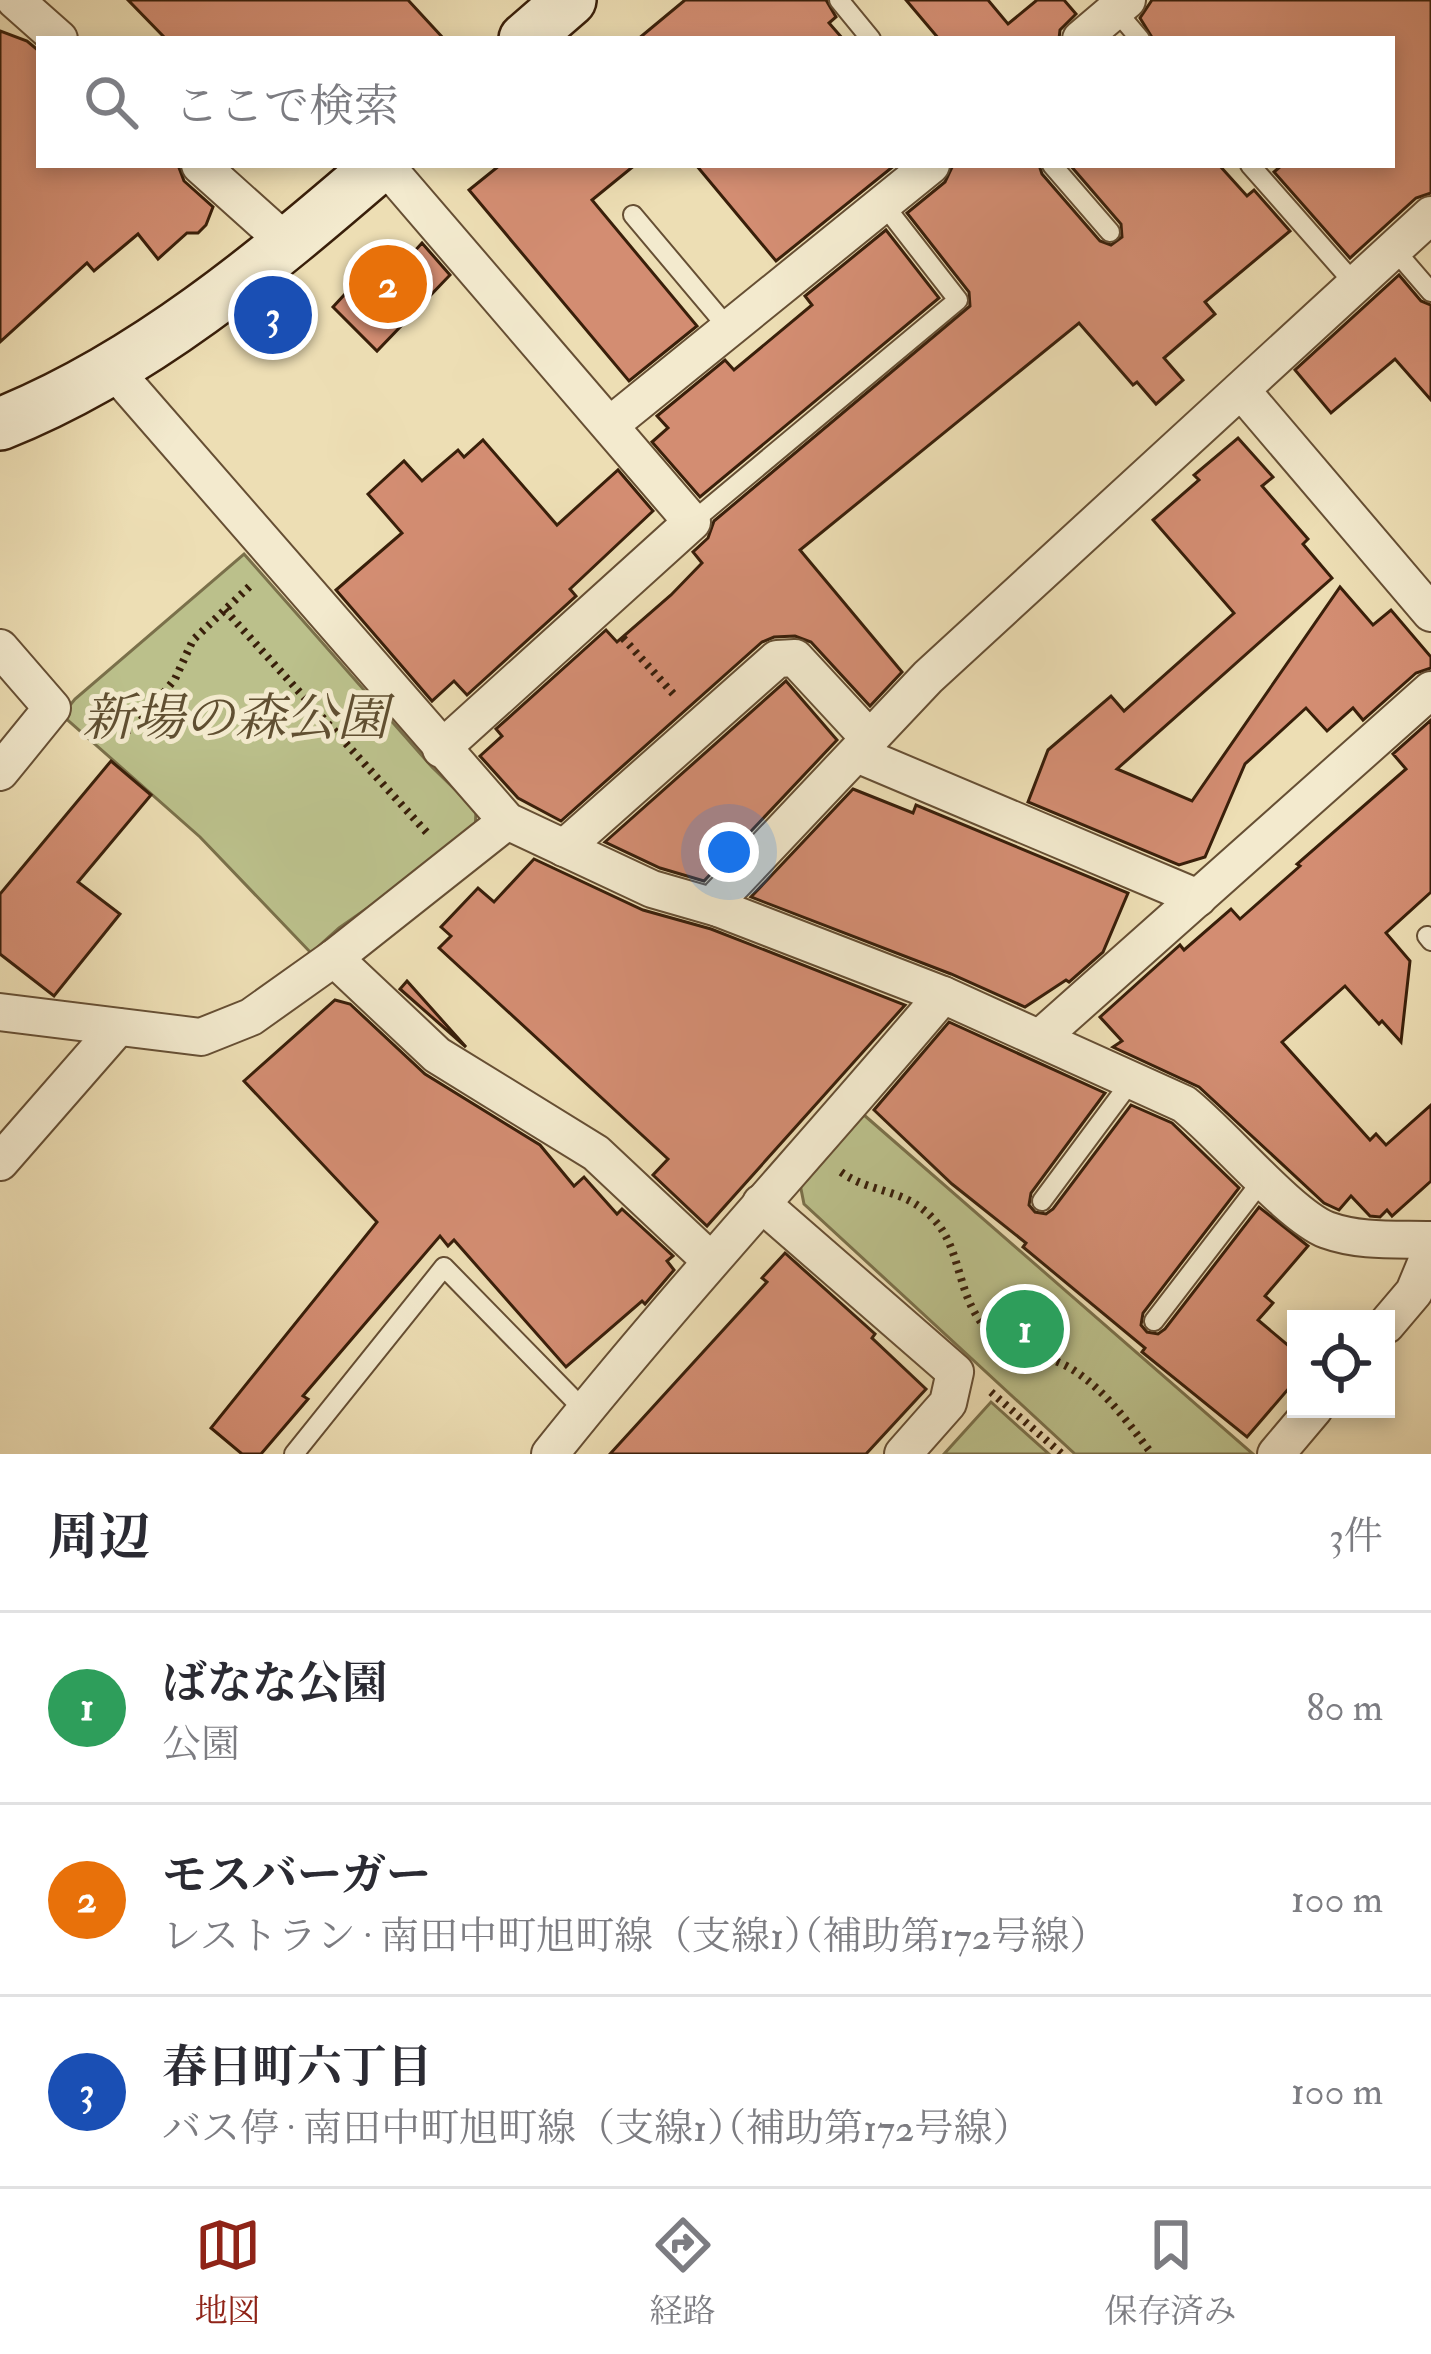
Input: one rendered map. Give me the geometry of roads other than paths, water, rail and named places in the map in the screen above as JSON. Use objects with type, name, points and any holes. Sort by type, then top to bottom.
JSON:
[{"type":"main road","points":[[528,36],[570,0]]},
{"type":"main road","points":[[0,424],[112,368],[288,244],[379,168]]},
{"type":"street","points":[[16,0],[56,36]]},
{"type":"street","points":[[1084,36],[1116,3]]},
{"type":"street","points":[[203,168],[288,244]]},
{"type":"street","points":[[386,168],[692,522],[441,749]]},
{"type":"street","points":[[610,425],[927,168]]},
{"type":"street","points":[[718,908],[720,897],[928,676],[1431,214]]},
{"type":"street","points":[[112,368],[507,820],[652,889],[718,908],[943,995],[1184,1104],[1322,1228],[1360,1239],[1431,1240]]},
{"type":"street","points":[[1241,390],[1431,614]]},
{"type":"street","points":[[0,648],[52,708],[0,772]]},
{"type":"street","points":[[564,848],[777,659],[795,658],[863,746],[1198,898]]},
{"type":"street","points":[[1041,1037],[1431,690]]},
{"type":"street","points":[[0,1012],[201,1037],[251,1017],[334,958],[507,820]]},
{"type":"street","points":[[334,958],[437,1055],[596,1153],[710,1260]]},
{"type":"street","points":[[550,1454],[710,1260],[814,1148],[943,995]]},
{"type":"street","points":[[0,1162],[118,1027]]},
{"type":"street","points":[[761,1203],[955,1372],[948,1403],[903,1454]]},
{"type":"street","points":[[1395,1314],[1414,1292],[1431,1251]]},
{"type":"street","points":[[1276,1454],[1306,1418]]},
{"type":"lane","points":[[839,0],[869,36]]},
{"type":"lane","points":[[1116,3],[1138,36]]},
{"type":"lane","points":[[1055,168],[1110,232]]},
{"type":"lane","points":[[1253,168],[1354,283]]},
{"type":"lane","points":[[692,522],[958,300],[884,205]]},
{"type":"lane","points":[[633,215],[729,329]]},
{"type":"lane","points":[[1394,248],[1431,292]]},
{"type":"lane","points":[[1042,1201],[1132,1080]]},
{"type":"lane","points":[[1154,1321],[1264,1178]]},
{"type":"lane","points":[[294,1454],[444,1267],[585,1411]]},
{"type":"place","name":"モスバーガー","points":[[388,284]]},
{"type":"place","name":"春日町六丁目","points":[[273,315]]},
{"type":"place","name":"ばなな公園","points":[[1025,1329]]},
{"type":"park label","name":"新場の森公園","points":[[235,717]]}]
